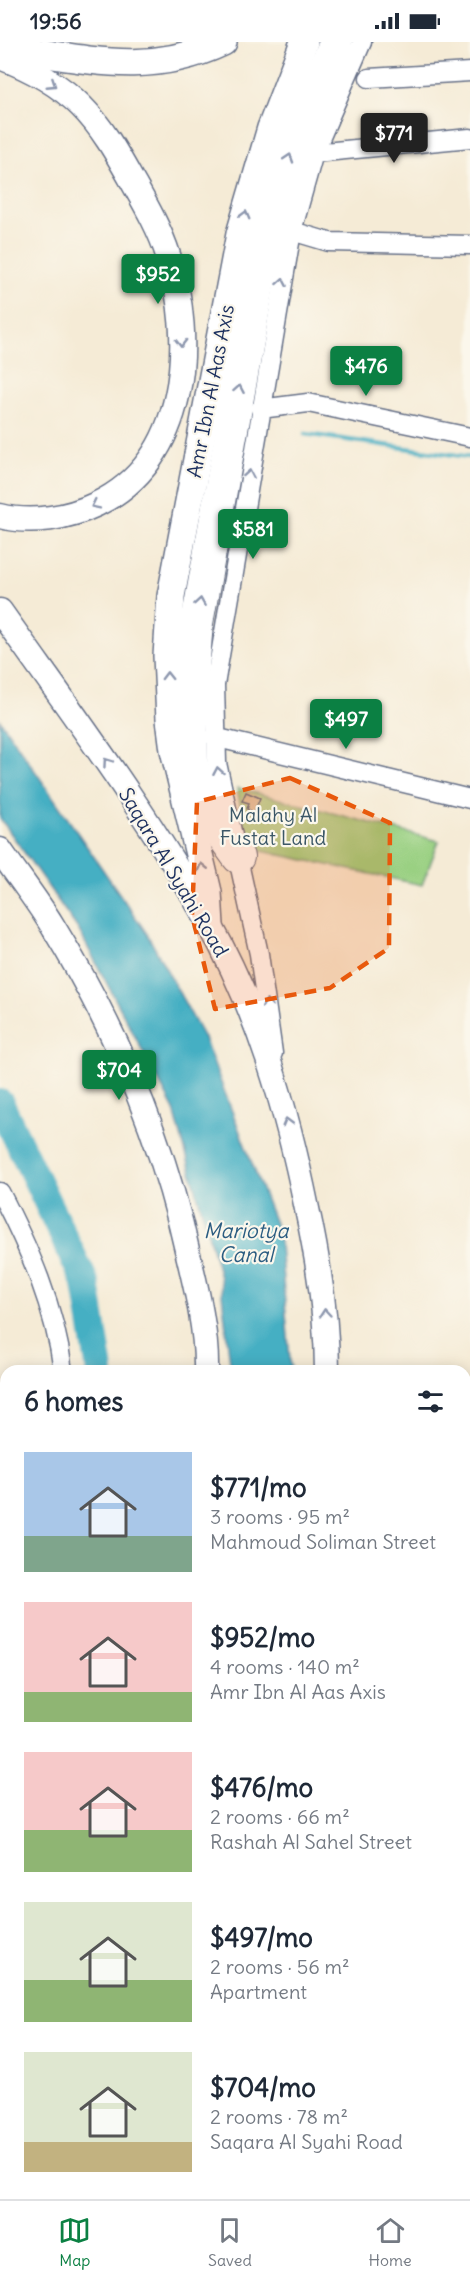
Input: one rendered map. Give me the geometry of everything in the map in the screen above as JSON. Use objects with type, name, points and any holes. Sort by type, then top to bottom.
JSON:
[{"type":"highway","points":[[238,857],[207,814],[192,764],[191,693],[197,623],[268,230],[301,122],[336,42]]},
{"type":"main road","points":[[0,47],[126,65],[175,60],[223,42]]},
{"type":"main road","name":"Amr Ibn Al Aas Axis","points":[[210,925],[208,892],[171,729],[167,688],[169,615],[178,556],[240,234],[271,128],[304,42]]},
{"type":"main road","points":[[0,57],[19,64],[59,88],[99,126],[114,148],[149,211],[168,255],[178,301],[182,348],[177,395],[164,441],[150,463],[131,482],[110,498],[60,517],[34,520],[0,516]]},
{"type":"main road","name":"Saqara Al Syahi Road","points":[[0,611],[145,816],[210,925],[255,1022],[276,1082],[300,1170],[319,1264],[326,1319],[327,1365]]},
{"type":"main road","points":[[0,850],[51,923],[91,992],[126,1064],[156,1138],[179,1214],[197,1292],[205,1365]]},
{"type":"street","points":[[276,1082],[266,990],[221,789],[214,737],[218,658],[292,231],[314,153],[362,42]]},
{"type":"street","points":[[369,78],[470,72]]},
{"type":"street","points":[[314,153],[470,138]]},
{"type":"street","points":[[292,231],[329,242],[470,245]]},
{"type":"street","points":[[260,409],[308,403],[470,437]]},
{"type":"street","points":[[214,737],[470,799]]},
{"type":"street","points":[[0,1192],[25,1241],[47,1298],[62,1365]]},
{"type":"highlighted area","points":[[290,778],[390,823],[389,948],[330,988],[215,1009],[192,915],[197,802]]},
{"type":"green space","name":"Malahy Al Fustat Land","points":[[237,788],[439,841],[422,885],[248,848]]},
{"type":"water","name":"Mariotya Canal","points":[[0,720],[147,934],[204,1038],[279,1234],[290,1365],[230,1365],[220,1277],[174,1110],[78,929],[0,818]]},
{"type":"building","points":[[246,792],[260,798],[254,813],[247,809],[249,803],[242,801]]},
{"type":"waterway","points":[[305,434],[470,457]]},
{"type":"waterway","points":[[0,1103],[86,1284],[99,1365]]}]
